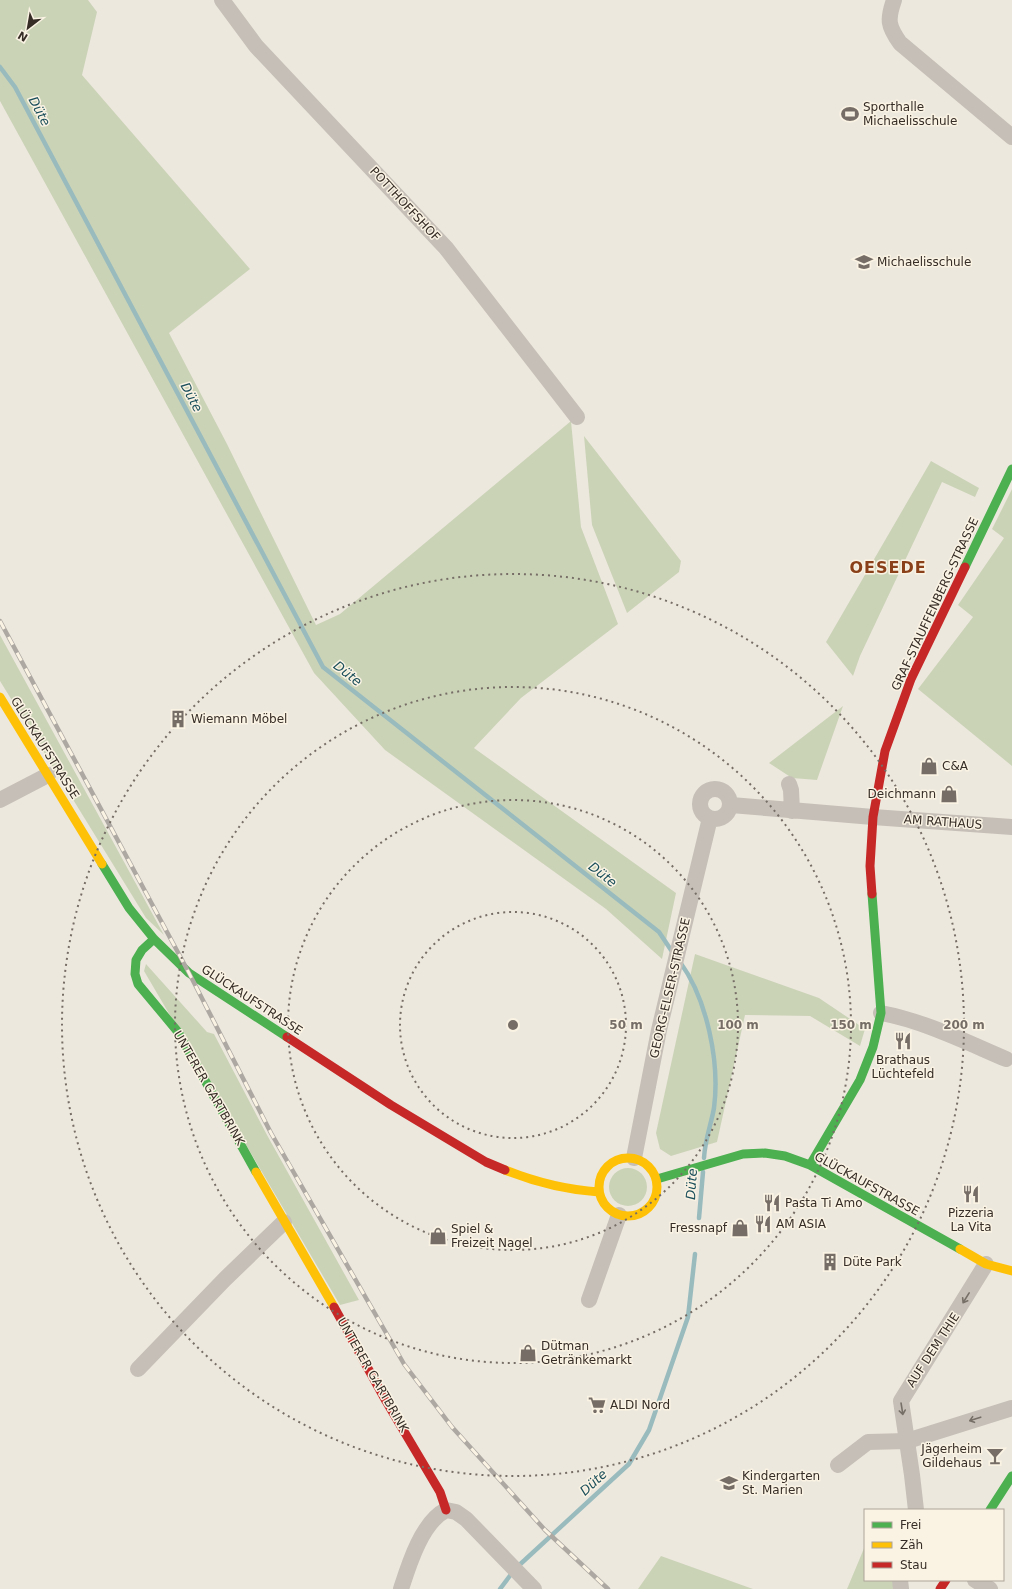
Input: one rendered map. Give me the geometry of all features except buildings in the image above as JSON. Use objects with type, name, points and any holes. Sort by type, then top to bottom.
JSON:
[{"type":"street","name":"POTTHOFFSHOF","points":[[222,0],[256,46],[446,248],[577,417]]},
{"type":"street","points":[[892,6],[891,30],[900,43],[1012,137]]},
{"type":"street","name":"GRAF-STAUFFENBERG-STRASSE","points":[[810,1165],[860,1080],[873,1047],[881,1013],[870,866],[873,817],[884,752],[911,679],[1012,469]]},
{"type":"street","name":"GLÜCKAUFSTRASSE","points":[[0,697],[129,908],[154,939],[183,968],[391,1105],[486,1162],[518,1175],[548,1184],[584,1191],[599,1192]]},
{"type":"street","points":[[0,800],[48,775]]},
{"type":"street","points":[[789,784],[791,790],[792,811]]},
{"type":"street","points":[[715,788],[720,789],[728,795],[731,805],[724,817],[714,819],[705,815],[700,806],[702,796],[705,792],[715,788]]},
{"type":"street","points":[[731,805],[873,817]]},
{"type":"street","name":"AM RATHAUS","points":[[873,817],[1012,827]]},
{"type":"street","name":"GEORG-ELSER-STRASSE","points":[[634,1158],[647,1088],[669,987],[710,818]]},
{"type":"street","name":"UNTERER GARTBRINK","points":[[154,939],[142,950],[136,960],[135,974],[138,984],[178,1032],[284,1222],[316,1275],[386,1401],[440,1492],[446,1510]]},
{"type":"street","points":[[881,1013],[900,1016],[1006,1059]]},
{"type":"street","name":"GLÜCKAUFSTRASSE","points":[[657,1179],[743,1154],[786,1156],[810,1165],[986,1264],[1012,1271]]},
{"type":"street","points":[[624,1158],[634,1158],[642,1161],[648,1166],[657,1179],[658,1188],[656,1197],[648,1208],[637,1215],[619,1215],[606,1206],[599,1192],[599,1183],[602,1174],[608,1166],[615,1161],[624,1158]]},
{"type":"street","points":[[589,1300],[619,1215]]},
{"type":"street","points":[[138,1370],[225,1279],[284,1222]]},
{"type":"street","name":"AUF DEM THIE","points":[[916,1509],[901,1400],[986,1264]]},
{"type":"street","points":[[838,1465],[868,1442],[907,1441],[1012,1408]]},
{"type":"street","points":[[991,1509],[1012,1476]]},
{"type":"street","points":[[401,1589],[410,1561],[426,1529],[439,1513],[446,1510],[456,1512],[466,1519],[531,1586]]},
{"type":"street","points":[[977,1581],[990,1589]]},
{"type":"green space","points":[[0,0],[88,0],[97,12],[82,75],[250,269],[169,333],[227,444],[316,625],[340,614],[571,421],[581,527],[618,624],[521,698],[474,748],[676,893],[662,959],[606,909],[385,750],[314,673],[0,101]]},
{"type":"green space","points":[[584,436],[681,561],[679,572],[627,613],[592,525]]},
{"type":"green space","points":[[931,461],[979,488],[975,497],[942,482],[860,656],[853,676],[826,642]]},
{"type":"green space","points":[[1012,489],[1012,766],[918,689],[973,617],[958,605],[1004,538],[992,529]]},
{"type":"green space","points":[[0,635],[164,935],[146,918],[0,681]]},
{"type":"green space","points":[[843,706],[817,780],[792,778],[769,763]]},
{"type":"green space","points":[[695,954],[819,998],[865,1029],[860,1046],[810,1016],[745,1015],[717,1142],[671,1156],[660,1149],[656,1133]]},
{"type":"green space","points":[[146,964],[207,1032],[214,1034],[267,1135],[359,1300],[340,1305],[144,971]]},
{"type":"green space","points":[[628,1168],[641,1174],[647,1187],[641,1200],[628,1206],[615,1200],[609,1187],[615,1174]]},
{"type":"green space","points":[[864,1548],[864,1581],[895,1581],[896,1589],[847,1589]]},
{"type":"green space","points":[[661,1556],[753,1589],[638,1589]]},
{"type":"waterway","name":"Düte","points":[[0,67],[15,87],[323,667],[659,932],[673,953]]},
{"type":"waterway","name":"Düte","points":[[680,962],[698,994],[704,1012],[713,1051],[715,1071],[714,1108],[704,1158]]},
{"type":"waterway","name":"Düte","points":[[699,1218],[703,1172]]},
{"type":"waterway","name":"Düte","points":[[500,1589],[515,1569],[629,1464],[649,1430],[688,1317],[695,1254]]},
{"type":"railway","points":[[0,621],[189,973],[271,1133],[404,1364],[452,1427],[545,1530],[608,1589]]},
{"type":"traffic: fast","points":[[965,567],[1012,469]]},
{"type":"traffic: fast","points":[[102,864],[129,908],[154,939],[189,973],[287,1037]]},
{"type":"traffic: fast","points":[[810,1165],[860,1080],[873,1047],[881,1013],[872,894]]},
{"type":"traffic: fast","points":[[154,939],[142,950],[136,960],[135,974],[138,984],[178,1032],[256,1172]]},
{"type":"traffic: fast","points":[[657,1179],[743,1154],[765,1153],[785,1156],[810,1165],[960,1249]]},
{"type":"traffic: fast","points":[[991,1509],[1012,1476]]},
{"type":"traffic: slow","points":[[0,697],[102,864]]},
{"type":"traffic: slow","points":[[622,1158],[634,1158],[649,1166],[657,1181],[657,1187],[657,1193],[649,1208],[634,1216],[622,1216],[607,1208],[599,1193],[599,1181],[607,1166],[622,1158]]},
{"type":"traffic: slow","points":[[505,1170],[551,1185],[599,1192]]},
{"type":"traffic: slow","points":[[256,1172],[334,1307]]},
{"type":"traffic: slow","points":[[960,1249],[986,1264],[1012,1271]]},
{"type":"traffic: jam","points":[[872,894],[870,866],[873,817],[885,751],[911,679],[965,567]]},
{"type":"traffic: jam","points":[[287,1037],[391,1105],[486,1162],[505,1170]]},
{"type":"traffic: jam","points":[[334,1307],[386,1401],[440,1492],[446,1510]]},
{"type":"traffic: jam","points":[[940,1589],[945,1581]]},
{"type":"place","name":"Sporthalle Michaelisschule","points":[[850,114]]},
{"type":"place","name":"Michaelisschule","points":[[864,262]]},
{"type":"place","name":"Wiemann Möbel","points":[[178,719]]},
{"type":"place","name":"C&A","points":[[929,766]]},
{"type":"place","name":"Deichmann","points":[[949,794]]},
{"type":"place","name":"Brathaus Lüchtefeld","points":[[903,1041]]},
{"type":"place","name":"Pizzeria La Vita","points":[[971,1194]]},
{"type":"place","name":"Pasta Ti Amo","points":[[772,1203]]},
{"type":"place","name":"AM ASIA","points":[[763,1224]]},
{"type":"place","name":"Fressnapf","points":[[740,1228]]},
{"type":"place","name":"Spiel & Freizeit Nagel","points":[[438,1236]]},
{"type":"place","name":"Düte Park","points":[[830,1262]]},
{"type":"place","name":"Dütman Getränkemarkt","points":[[528,1353]]},
{"type":"place","name":"ALDI Nord","points":[[597,1405]]},
{"type":"place","name":"Jägerheim Gildehaus","points":[[995,1456]]},
{"type":"place","name":"Kindergarten St. Marien","points":[[729,1483]]},
{"type":"district","name":"OESEDE","points":[[888,567]]}]
